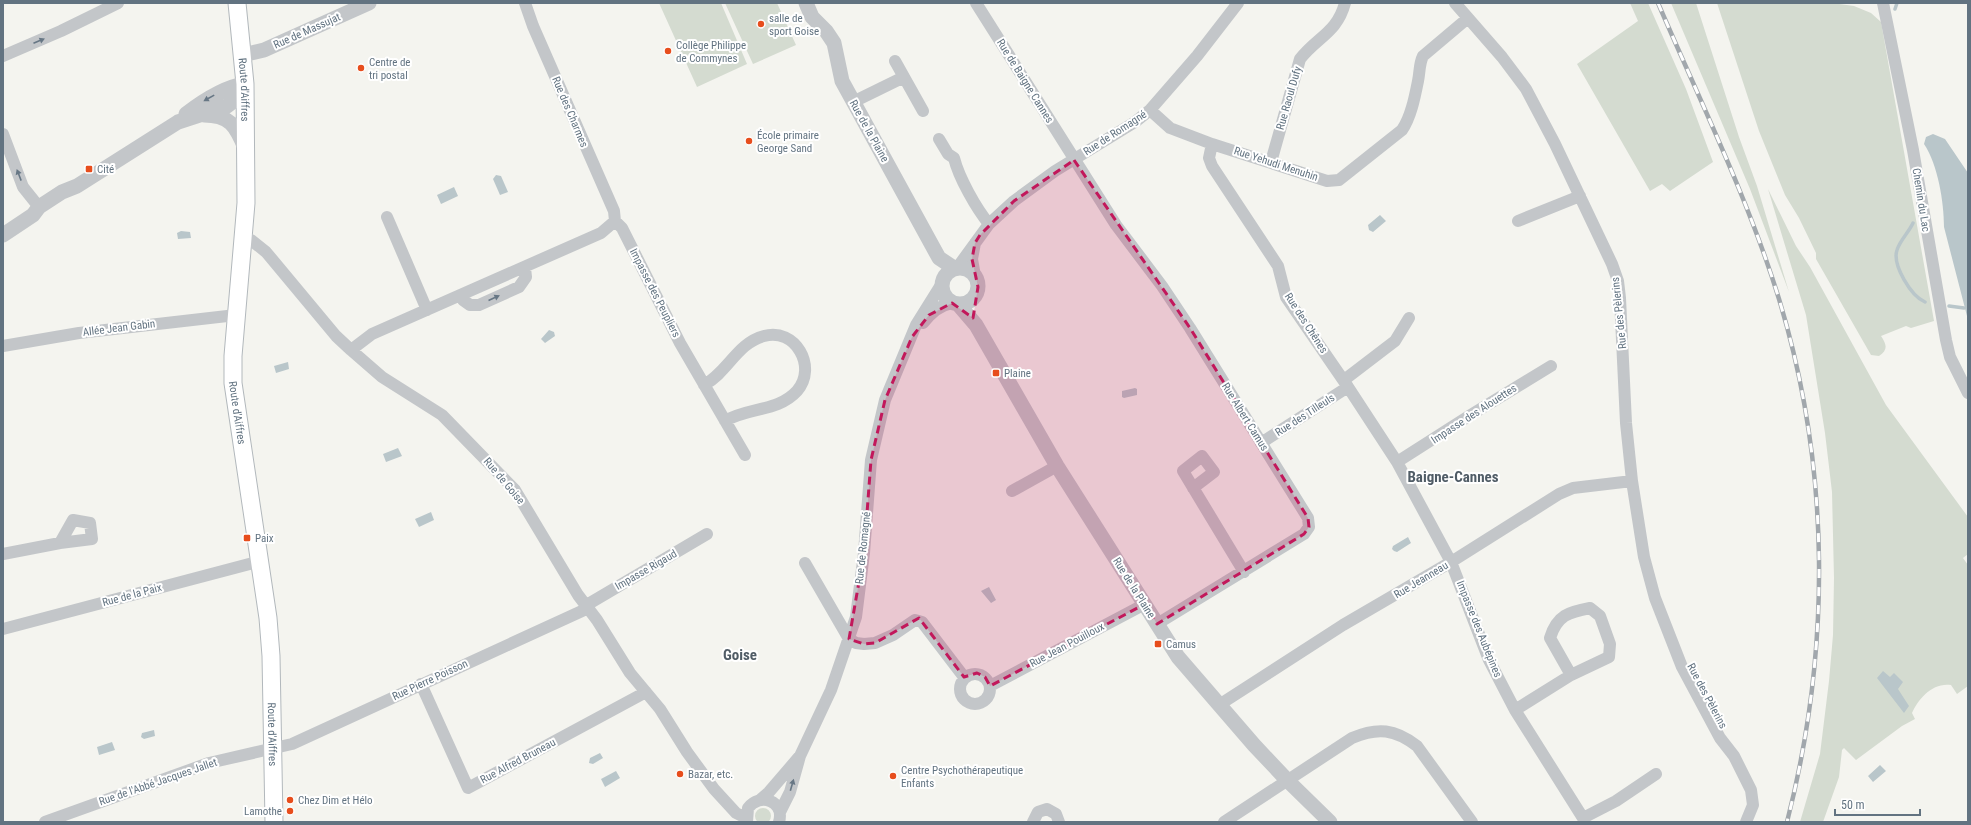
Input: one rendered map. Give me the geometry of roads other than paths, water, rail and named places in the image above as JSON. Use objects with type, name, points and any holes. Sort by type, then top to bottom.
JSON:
[{"type":"main road","name":"Route d'Aiffres","points":[[237,3],[245,88],[246,203],[236,315],[233,383],[261,561],[271,656],[274,822]]},
{"type":"street","points":[[3,56],[61,31],[118,3]]},
{"type":"street","name":"Rue de Massujat","points":[[243,55],[264,50],[369,3]]},
{"type":"street","name":"Rue des Charmes","points":[[524,3],[614,211],[615,221]]},
{"type":"street","name":"Rue de la Plaine","points":[[806,3],[812,17],[826,31],[834,43],[842,81],[939,258],[942,283]]},
{"type":"street","name":"Rue de Baigne Cannes","points":[[976,3],[1074,160]]},
{"type":"street","name":"Rue Raoul Dufy","points":[[1271,162],[1300,59],[1306,51],[1334,27],[1340,19],[1345,3]]},
{"type":"street","name":"Rue des Pèlerins","points":[[1455,3],[1502,57],[1522,83],[1542,119],[1580,196],[1606,251],[1618,281],[1626,423],[1632,481],[1644,557],[1655,598],[1682,667],[1703,703],[1720,738],[1734,756],[1752,794],[1753,805],[1746,822]]},
{"type":"street","name":"Chemin du Lac","points":[[1882,3],[1913,150],[1946,340],[1950,356],[1968,393]]},
{"type":"street","name":"Rue de Romagné","points":[[955,268],[990,224],[1014,201],[1038,183],[1150,110],[1197,56],[1234,4]]},
{"type":"street","name":"Rue Yehudi Menuhin","points":[[1212,144],[1327,181],[1339,180],[1402,130],[1407,120],[1418,81],[1420,61],[1423,56],[1468,18]]},
{"type":"street","points":[[895,61],[923,111]]},
{"type":"street","points":[[853,102],[904,77]]},
{"type":"street","points":[[3,235],[33,215],[39,208],[62,192],[86,181],[178,122],[233,103],[245,88],[237,85],[207,99],[183,116],[178,122]]},
{"type":"street","points":[[1150,110],[1170,128],[1212,144]]},
{"type":"street","points":[[198,115],[218,115],[230,122],[237,128],[246,151]]},
{"type":"street","points":[[3,134],[23,187],[39,208]]},
{"type":"street","points":[[939,139],[948,154],[954,158],[957,170],[983,216],[990,224]]},
{"type":"street","name":"Rue des Chênes","points":[[1212,144],[1209,158],[1212,166],[1278,266],[1286,296],[1397,462],[1451,562]]},
{"type":"street","name":"Rue Albert Camus","points":[[1074,160],[1116,225],[1162,286],[1190,328],[1308,518],[1309,527],[1304,534],[1157,624]]},
{"type":"street","points":[[1518,221],[1580,196]]},
{"type":"street","points":[[3,228],[21,214],[39,208]]},
{"type":"street","points":[[387,217],[427,310]]},
{"type":"street","points":[[351,350],[372,334],[525,268],[601,233],[615,221]]},
{"type":"street","name":"Impasse des Peupliers","points":[[615,221],[622,228],[680,343],[744,455]]},
{"type":"street","name":"Rue de Goise","points":[[243,238],[251,240],[266,252],[336,336],[351,350],[382,377],[442,415],[500,474],[525,504],[535,526],[585,607],[597,620],[630,673],[672,726],[687,752],[714,789],[736,813],[746,821]]},
{"type":"street","points":[[975,244],[972,259],[978,287],[975,297],[970,302],[955,304],[944,296],[942,283],[949,271],[955,268],[967,269],[975,276]]},
{"type":"street","name":"Rue de la Plaine","points":[[939,258],[955,268]]},
{"type":"street","name":"Rue de Romagné","points":[[782,818],[800,756],[831,690],[856,617],[864,552],[871,460],[885,400],[925,310],[942,283]]},
{"type":"street","name":"Rue de la Plaine","points":[[975,297],[974,308],[976,325]]},
{"type":"street","name":"Rue de Romagné","points":[[912,337],[929,315],[945,304],[955,304]]},
{"type":"street","name":"Rue de la Plaine","points":[[955,304],[976,325],[1058,466],[1186,669],[1287,780],[1330,822]]},
{"type":"street","name":"Allée Jean Gabin","points":[[3,346],[79,333],[236,315]]},
{"type":"street","name":"Rue des Tilleuls","points":[[1261,443],[1346,384],[1395,341],[1409,318]]},
{"type":"street","points":[[704,385],[720,374],[748,343],[765,335],[773,334],[782,336],[790,340],[801,352],[806,364],[805,374],[798,390],[791,397],[770,407],[742,412],[725,421]]},
{"type":"street","name":"Impasse des Alouettes","points":[[1397,462],[1551,366]]},
{"type":"street","points":[[1012,491],[1058,466]]},
{"type":"street","name":"Rue Jeanneau","points":[[1219,705],[1343,626],[1451,562],[1559,494],[1573,488],[1632,481]]},
{"type":"street","points":[[1193,488],[1244,572]]},
{"type":"street","name":"Impasse Rigaud","points":[[585,607],[707,534]]},
{"type":"street","points":[[3,554],[60,542]]},
{"type":"street","name":"Rue de la Paix","points":[[3,629],[261,561]]},
{"type":"street","name":"Impasse des Aubépines","points":[[1451,562],[1489,660],[1515,710],[1558,778],[1582,820]]},
{"type":"street","points":[[805,563],[849,639],[864,644],[875,643],[893,635],[915,620],[922,622],[964,677]]},
{"type":"street","name":"Rue Jean Pouilloux","points":[[990,686],[1145,604]]},
{"type":"street","name":"Rue Pierre Poisson","points":[[273,748],[292,744],[582,611],[585,607]]},
{"type":"street","points":[[1515,710],[1571,675],[1608,657],[1610,644],[1600,616],[1590,608],[1570,612],[1554,625],[1550,638],[1571,675]]},
{"type":"street","points":[[972,673],[977,673],[985,677],[990,686],[990,691],[985,700],[980,703],[970,703],[965,701],[959,692],[960,682],[964,677],[972,673]]},
{"type":"street","name":"Rue Alfred Bruneau","points":[[421,684],[468,788],[646,692]]},
{"type":"street","points":[[1224,822],[1359,735],[1365,732],[1382,731],[1393,733],[1417,746],[1472,822]]},
{"type":"street","name":"Rue de l'Abbé Jacques Jallet","points":[[45,822],[209,763],[273,748]]},
{"type":"street","name":"Rue de Romagné","points":[[756,801],[768,792],[800,756]]},
{"type":"street","points":[[1582,820],[1616,801],[1656,774]]},
{"type":"street","name":"Rue de Goise","points":[[722,796],[734,802],[756,801],[775,803],[782,818]]},
{"type":"street","points":[[746,821],[748,808],[756,801]]},
{"type":"street","points":[[1033,822],[1038,812],[1047,809],[1056,814],[1059,822]]},
{"type":"waterway","points":[[1895,9],[1897,3]]},
{"type":"waterway","points":[[1913,223],[1898,246],[1896,256],[1897,264],[1909,287],[1920,299],[1925,302]]},
{"type":"waterway","points":[[1949,306],[1964,308]]},
{"type":"railway","points":[[1658,3],[1723,150],[1767,261],[1779,299],[1796,364],[1808,429],[1816,494],[1819,560],[1818,626],[1812,692],[1801,757],[1787,822]]},
{"type":"place","name":"salle de sport Goise","points":[[761,24]]},
{"type":"place","name":"Collège Philippe de Commynes","points":[[668,51]]},
{"type":"place","name":"Centre de tri postal","points":[[361,68]]},
{"type":"place","name":"École primaire George Sand","points":[[749,141]]},
{"type":"place","name":"Cité","points":[[89,169]]},
{"type":"place","name":"Plaine","points":[[996,373]]},
{"type":"place","name":"Paix","points":[[247,538]]},
{"type":"place","name":"Camus","points":[[1158,644]]},
{"type":"place","name":"Bazar, etc.","points":[[680,774]]},
{"type":"place","name":"Centre Psychothérapeutique Enfants","points":[[893,776]]},
{"type":"place","name":"Chez Dim et Hélo","points":[[290,800]]},
{"type":"place","name":"Lamothe","points":[[290,811]]},
{"type":"district","name":"Baigne-Cannes","points":[[1453,477]]},
{"type":"district","name":"Goise","points":[[740,655]]}]
